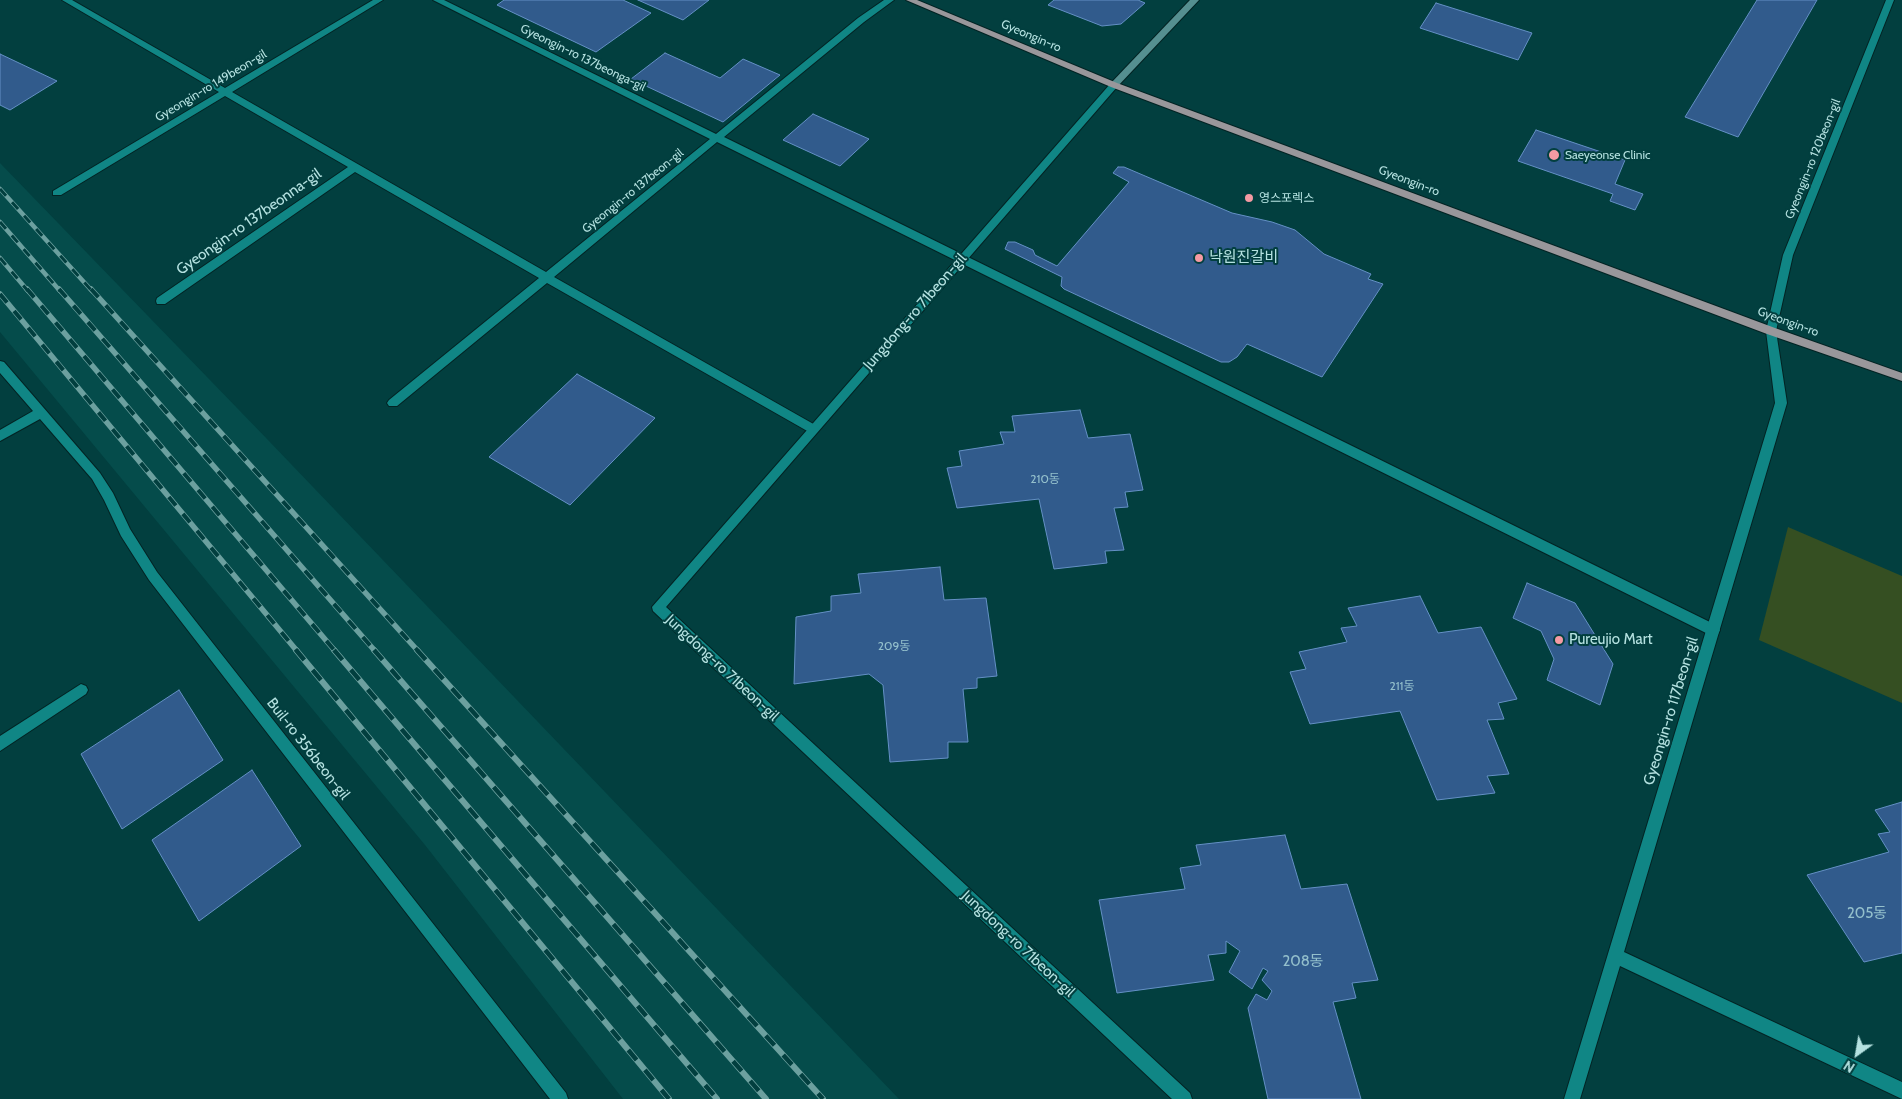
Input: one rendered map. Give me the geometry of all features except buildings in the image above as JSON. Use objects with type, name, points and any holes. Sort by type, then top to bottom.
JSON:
[{"type":"main road","name":"Gyeongin-ro","points":[[910,0],[1114,85],[1771,331],[1902,377]]},
{"type":"street","name":"Gyeongin-ro 137beonna-gil","points":[[66,0],[547,278],[813,429]]},
{"type":"street","name":"Gyeongin-ro 149beon-gil","points":[[57,193],[379,0]]},
{"type":"street","name":"Gyeongin-ro 137beonga-gil","points":[[438,0],[1713,630]]},
{"type":"street","name":"Gyeongin-ro 137beon-gil","points":[[393,403],[861,20],[890,0]]},
{"type":"street","points":[[1114,85],[1196,0]]},
{"type":"street","name":"Gyeongin-ro 120beon-gil","points":[[1771,331],[1788,255],[1890,0]]},
{"type":"street","name":"Jungdong-ro 71beon-gil","points":[[1114,85],[658,607],[1184,1099]]},
{"type":"street","name":"Gyeongin-ro 137beonna-gil","points":[[161,301],[355,167]]},
{"type":"street","name":"Gyeongin-ro 117beon-gil","points":[[1572,1099],[1781,403],[1771,331]]},
{"type":"street","name":"Buil-ro 356beon-gil","points":[[0,365],[96,476],[109,497],[125,532],[153,576],[560,1099]]},
{"type":"street","points":[[0,436],[40,413]]},
{"type":"street","points":[[0,744],[81,690]]},
{"type":"street","points":[[1615,956],[1902,1091]]},
{"type":"shaded area","points":[[0,163],[899,1099],[623,1099],[425,845],[0,332]]},
{"type":"shaded area","points":[[1788,527],[1902,576],[1902,703],[1759,640]]},
{"type":"railway","points":[[0,189],[92,291]]},
{"type":"railway","points":[[0,222],[60,291]]},
{"type":"railway","points":[[0,258],[28,291]]},
{"type":"railway","points":[[27,289],[335,651]]},
{"type":"railway","points":[[59,289],[375,651]]},
{"type":"railway","points":[[91,289],[418,651]]},
{"type":"railway","points":[[0,294],[297,651]]},
{"type":"railway","points":[[296,650],[669,1099]]},
{"type":"railway","points":[[334,650],[717,1099]]},
{"type":"railway","points":[[374,650],[766,1099]]},
{"type":"railway","points":[[417,650],[823,1099]]},
{"type":"place","name":"Saeyeonse Clinic","points":[[1554,155]]},
{"type":"place","name":"영스포렉스","points":[[1249,198]]},
{"type":"place","name":"낙원진갈비","points":[[1199,258]]},
{"type":"place","name":"Pureujio Mart","points":[[1559,640]]}]
